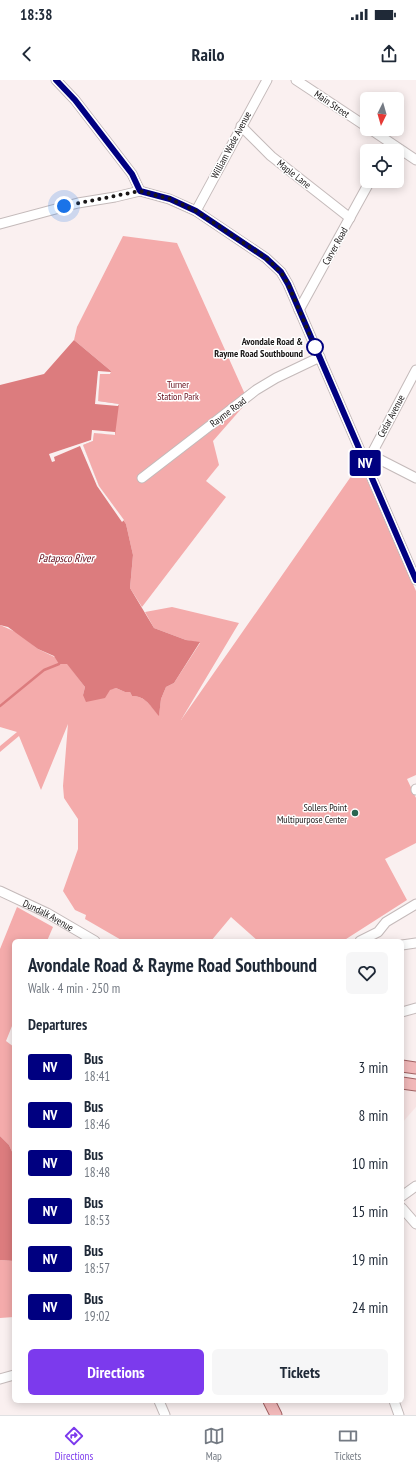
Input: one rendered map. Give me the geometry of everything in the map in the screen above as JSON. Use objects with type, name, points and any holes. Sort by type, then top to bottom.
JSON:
[{"type":"main road","points":[[404,1066],[416,1068]]},
{"type":"main road","points":[[404,1083],[416,1085]]},
{"type":"main road","points":[[270,1403],[276,1415]]},
{"type":"street","points":[[56,80],[75,100],[132,174],[140,191]]},
{"type":"street","name":"William Wade Avenue","points":[[196,211],[267,80]]},
{"type":"street","name":"Main Street","points":[[296,80],[360,122]]},
{"type":"street","name":"Maple Lane","points":[[241,126],[271,156],[350,218]]},
{"type":"street","points":[[377,136],[386,144]]},
{"type":"street","points":[[404,154],[416,160]]},
{"type":"street","name":"Carver Road","points":[[299,310],[366,188]]},
{"type":"street","points":[[0,224],[78,203],[116,197],[140,191],[170,199],[196,211],[266,258],[284,278],[299,310],[416,580]]},
{"type":"street","name":"Rayme Road","points":[[142,478],[256,390],[276,378],[320,356]]},
{"type":"street","name":"Cedar Avenue","points":[[365,462],[371,454],[415,372]]},
{"type":"street","points":[[371,454],[416,478]]},
{"type":"street","name":"Dundalk Avenue","points":[[0,892],[47,913],[92,939]]},
{"type":"street","points":[[366,939],[376,936],[386,922],[416,904]]},
{"type":"street","points":[[404,945],[416,943]]},
{"type":"street","points":[[404,1011],[416,1008]]},
{"type":"street","points":[[404,1195],[416,1186]]},
{"type":"street","points":[[404,1210],[416,1224]]},
{"type":"street","points":[[0,1379],[12,1376]]},
{"type":"street","points":[[160,1403],[165,1415]]},
{"type":"street","points":[[395,1403],[399,1415]]},
{"type":"shaded area","points":[[404,1089],[416,1092],[416,1107],[404,1121]]},
{"type":"green space","name":"Turner Station Park","points":[[123,236],[177,243],[248,401],[213,441],[219,465],[206,481],[226,497],[142,607],[130,588],[133,555],[126,524],[99,486],[83,445],[94,433],[115,435],[98,402],[100,373],[111,371],[74,340],[77,327]]},
{"type":"green space","points":[[352,475],[365,475],[416,591],[416,775],[407,779],[416,798],[416,843],[385,859],[407,900],[346,939],[256,939],[231,917],[213,939],[120,939],[85,919],[86,915],[75,910],[63,891],[78,849],[78,819],[64,798],[63,786],[68,724],[41,790],[19,736],[0,752],[0,746],[17,732],[0,727],[0,625],[18,633],[38,649],[67,663],[85,687],[83,695],[116,688],[125,692],[130,692],[132,696],[141,698],[159,715],[161,699],[166,687],[174,683],[200,643],[186,640],[154,628],[145,612],[172,607],[239,623],[181,720]]},
{"type":"green space","points":[[17,907],[53,927],[48,939],[12,939],[12,1026],[6,1041],[12,1046],[12,1152],[9,1145],[0,1136],[0,949]]},
{"type":"green space","points":[[0,1260],[12,1261],[12,1317],[0,1318]]},
{"type":"water","name":"Patapsco River","points":[[74,340],[111,371],[110,374],[100,374],[98,401],[119,404],[115,435],[94,433],[93,441],[83,445],[99,486],[126,524],[133,555],[130,588],[154,628],[186,640],[200,642],[174,683],[166,687],[161,699],[159,716],[150,705],[141,698],[132,696],[130,692],[125,692],[116,688],[110,690],[105,698],[86,702],[83,695],[85,687],[67,664],[59,664],[54,656],[38,649],[8,627],[0,625],[0,385],[44,374]]},
{"type":"water","points":[[0,1136],[9,1145],[12,1152],[12,1261],[0,1260]]},
{"type":"pier","points":[[98,371],[111,372],[110,374],[100,374],[98,401],[119,404],[118,406],[95,404]]},
{"type":"pier","points":[[92,430],[115,432],[115,435],[94,433],[93,441],[83,445],[99,486],[124,520],[122,522],[97,486],[80,446],[54,457],[55,461],[52,462],[49,454],[91,440]]},
{"type":"waterway","points":[[0,706],[44,670],[59,664]]},
{"type":"bus line","name":"NV","points":[[56,80],[75,100],[132,174],[140,191],[170,199],[196,211],[266,258],[281,272],[288,284],[320,356],[354,439],[416,580]]},
{"type":"place","name":"Avondale Road & Rayme Road Southbound","points":[[315,347]]},
{"type":"place","name":"Sollers Point Multipurpose Center","points":[[355,813]]},
{"type":"route","points":[[64,206],[116,197],[140,191],[170,199],[196,211],[266,258],[281,272],[288,284],[315,347]]}]
